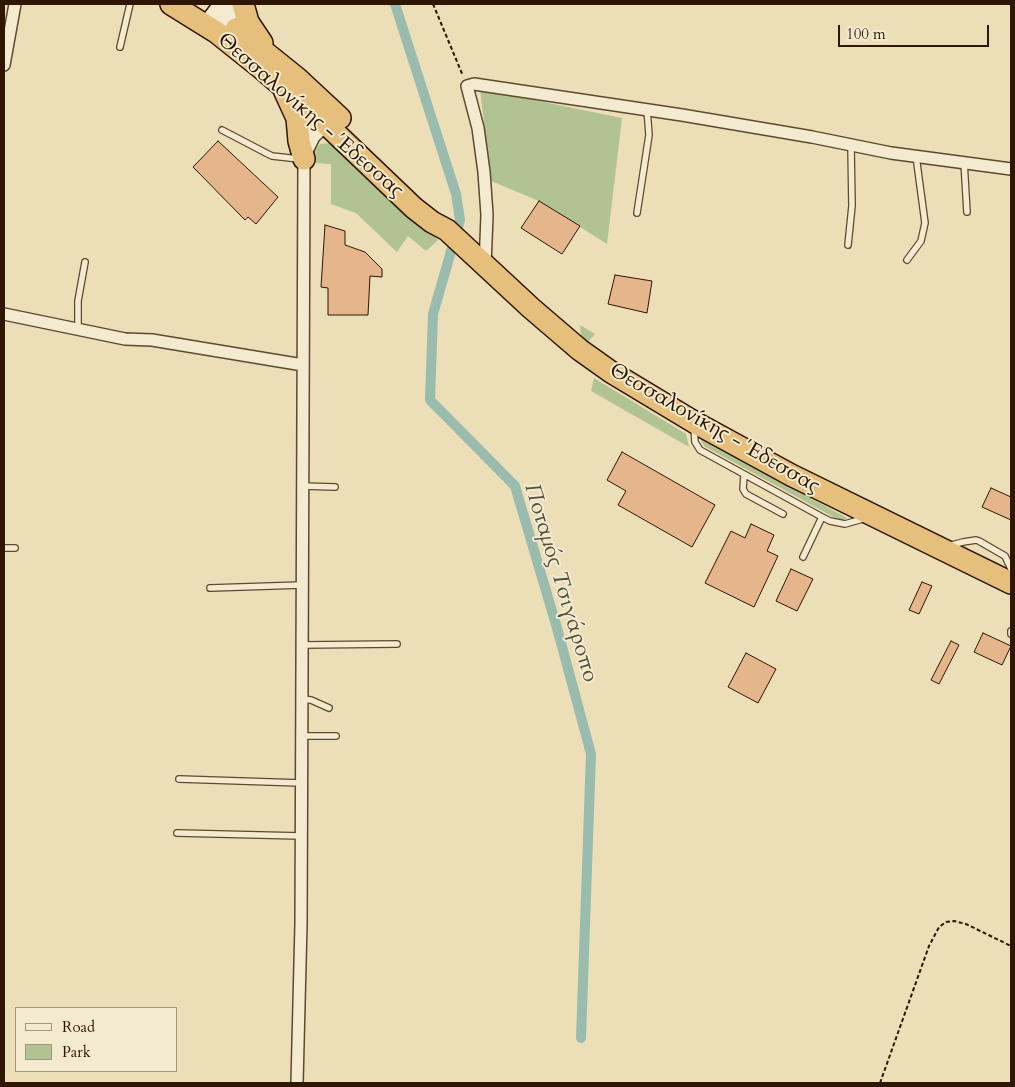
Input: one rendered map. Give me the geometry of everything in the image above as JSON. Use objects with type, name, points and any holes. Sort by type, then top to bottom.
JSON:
[{"type":"highway","name":"Θεσσαλονίκης - Έδεσσας","points":[[171,4],[217,15],[270,56],[328,116],[438,217],[447,230],[531,308],[580,350],[611,372],[694,422],[791,475],[1011,583]]},
{"type":"highway","points":[[243,4],[250,26],[270,56]]},
{"type":"highway","name":"Θεσσαλονίκης - Έδεσσας","points":[[217,15],[249,57],[283,87],[328,116]]},
{"type":"highway","points":[[283,87],[296,118],[304,159]]},
{"type":"street","points":[[4,65],[15,4]]},
{"type":"street","points":[[482,262],[487,216],[484,172],[476,121],[466,86],[482,85],[647,110],[812,137],[851,146],[1011,169]]},
{"type":"street","points":[[297,1083],[301,924],[304,159],[314,138],[328,116]]},
{"type":"street","points":[[4,314],[124,339],[152,340],[303,365]]},
{"type":"lane","points":[[120,47],[130,4]]},
{"type":"lane","points":[[637,213],[649,136],[647,110]]},
{"type":"lane","points":[[222,130],[272,156],[304,159]]},
{"type":"lane","points":[[848,245],[852,211],[851,146]]},
{"type":"lane","points":[[907,260],[921,242],[925,223],[916,156]]},
{"type":"lane","points":[[964,162],[967,212]]},
{"type":"lane","points":[[78,329],[78,301],[85,262]]},
{"type":"lane","points":[[694,422],[695,442],[698,448],[822,517],[845,524],[874,516]]},
{"type":"lane","points":[[744,475],[743,489],[746,494],[783,514]]},
{"type":"lane","points":[[302,486],[334,487]]},
{"type":"lane","points":[[803,557],[822,517]]},
{"type":"lane","points":[[938,548],[976,540],[1004,556],[1011,569]]},
{"type":"lane","points":[[4,548],[14,548]]},
{"type":"lane","points":[[210,588],[302,585]]},
{"type":"lane","points":[[301,645],[397,644]]},
{"type":"lane","points":[[301,699],[311,700],[329,708]]},
{"type":"lane","points":[[301,736],[336,736]]},
{"type":"lane","points":[[179,779],[301,783]]},
{"type":"lane","points":[[177,834],[301,836]]},
{"type":"path","points":[[433,4],[466,86]]},
{"type":"path","points":[[880,1083],[929,946],[939,926],[946,922],[954,921],[966,924],[1011,946]]},
{"type":"green space","points":[[480,89],[622,118],[607,244],[539,201],[491,181]]},
{"type":"green space","points":[[331,143],[438,240],[426,251],[408,236],[397,252],[356,213],[331,204],[331,164],[316,163],[315,150],[320,144]]},
{"type":"green space","points":[[580,325],[595,334],[586,344],[581,336]]},
{"type":"green space","points":[[594,378],[686,434],[689,447],[591,391]]},
{"type":"green space","points":[[700,438],[847,518],[841,521],[704,446]]},
{"type":"building","points":[[218,141],[278,197],[256,224],[248,217],[245,220],[193,167]]},
{"type":"building","points":[[539,201],[580,226],[562,254],[521,228]]},
{"type":"building","points":[[325,225],[345,231],[345,245],[365,252],[382,269],[382,277],[370,276],[368,315],[328,315],[328,288],[321,287]]},
{"type":"building","points":[[615,275],[652,281],[647,313],[608,304]]},
{"type":"building","points":[[622,452],[715,505],[692,547],[618,505],[626,491],[607,480]]},
{"type":"building","points":[[991,488],[1011,497],[1011,520],[982,507]]},
{"type":"building","points":[[751,524],[774,535],[767,551],[778,556],[754,607],[705,583],[731,531],[745,538]]},
{"type":"building","points":[[791,569],[813,579],[797,611],[776,601]]},
{"type":"building","points":[[922,582],[932,586],[919,614],[909,610]]},
{"type":"building","points":[[983,633],[1011,646],[1002,665],[974,652]]},
{"type":"building","points":[[951,641],[959,645],[939,684],[931,680]]},
{"type":"building","points":[[746,653],[776,669],[758,703],[728,687]]},
{"type":"waterway","name":"Ποταμός Τσιγάροπο","points":[[395,4],[456,194],[460,220],[433,314],[430,400],[515,486],[557,628],[591,754],[581,1038]]}]
